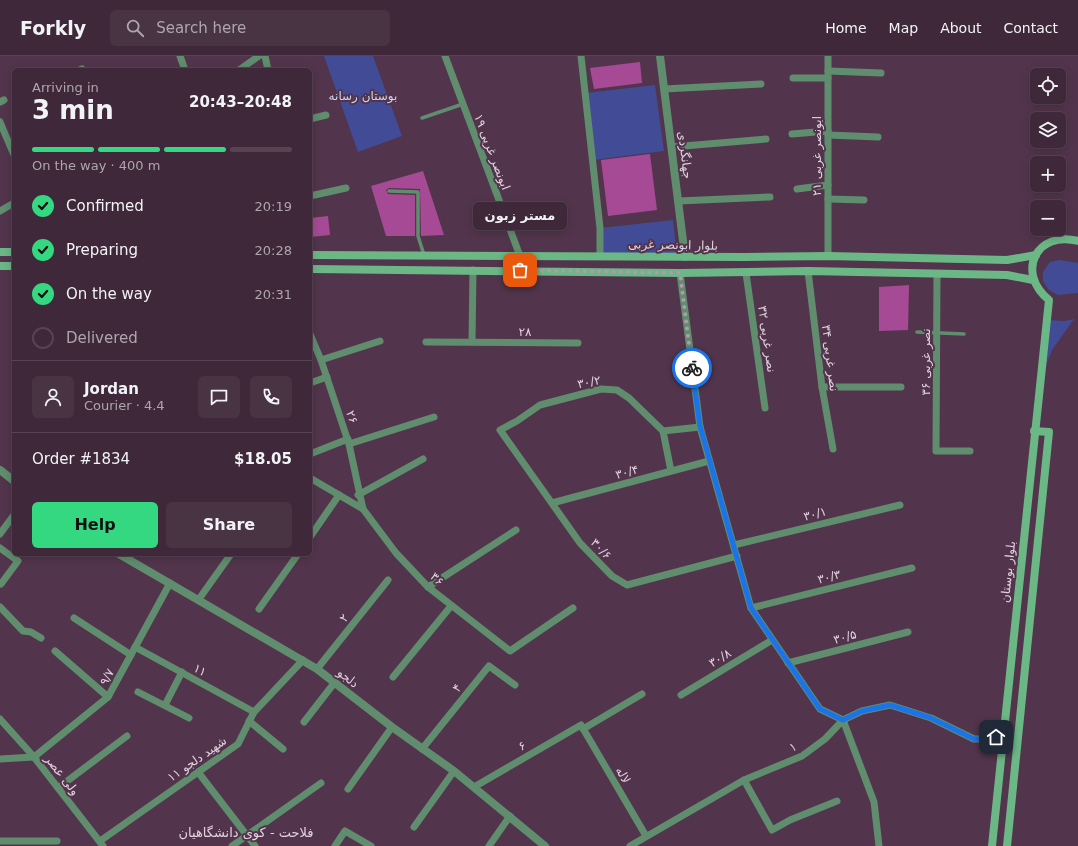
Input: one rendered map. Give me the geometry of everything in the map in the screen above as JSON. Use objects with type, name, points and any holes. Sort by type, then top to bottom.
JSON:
[{"type":"main road","points":[[312,269],[680,273],[746,273],[808,270],[1007,275],[1033,280],[1032,268],[1036,255],[1044,245],[1055,239],[1068,238],[1078,241]]},
{"type":"main road","points":[[0,252],[12,252]]},
{"type":"main road","name":"بلوار ابونصر غربی","points":[[312,254],[685,257],[828,256],[1007,260],[1036,255]]},
{"type":"main road","points":[[0,266],[12,266]]},
{"type":"main road","name":"بلوار بوستان","points":[[992,846],[1034,432],[1049,300],[1039,292],[1033,280]]},
{"type":"main road","points":[[1008,846],[1049,432],[1034,432]]},
{"type":"street","points":[[180,56],[184,68]]},
{"type":"street","points":[[242,68],[259,56]]},
{"type":"street","points":[[265,56],[268,68]]},
{"type":"street","name":"ابونصر غربی ۱۹","points":[[444,56],[520,256]]},
{"type":"street","points":[[580,56],[600,228],[600,256]]},
{"type":"street","name":"جهانگردی","points":[[660,56],[685,257]]},
{"type":"street","name":"ابونصر غربی ۲۱","points":[[828,56],[828,256]]},
{"type":"street","points":[[792,78],[828,74],[881,73]]},
{"type":"street","points":[[664,89],[761,84]]},
{"type":"street","points":[[312,118],[326,115]]},
{"type":"street","points":[[0,122],[12,149]]},
{"type":"street","points":[[792,134],[828,133],[878,137]]},
{"type":"street","points":[[672,147],[766,139]]},
{"type":"street","points":[[797,189],[828,185]]},
{"type":"street","points":[[312,196],[346,188]]},
{"type":"street","points":[[679,201],[770,197]]},
{"type":"street","points":[[828,199],[864,200]]},
{"type":"street","points":[[0,210],[12,203]]},
{"type":"street","points":[[472,342],[473,270]]},
{"type":"street","name":"نصر غربی ۳۴","points":[[808,270],[822,388],[833,448]]},
{"type":"street","points":[[680,273],[700,426],[751,608],[820,709],[843,720],[874,802],[879,846]]},
{"type":"street","name":"نصر غربی ۳۲","points":[[746,273],[765,408]]},
{"type":"street","name":"نصر غربی ۳۶","points":[[937,274],[936,451],[970,451]]},
{"type":"street","name":"۲۶","points":[[312,339],[327,377],[348,442],[358,494],[363,509]]},
{"type":"street","points":[[321,360],[380,341]]},
{"type":"street","name":"۲۸","points":[[426,342],[578,344]]},
{"type":"street","points":[[312,382],[327,377]]},
{"type":"street","points":[[822,388],[901,387]]},
{"type":"street","name":"۳۰/۲","points":[[500,430],[517,421],[540,405],[601,389],[617,390],[629,398],[663,431]]},
{"type":"street","points":[[312,453],[434,416]]},
{"type":"street","points":[[671,471],[663,431],[700,426]]},
{"type":"street","name":"۳۰/۶","points":[[500,430],[580,543],[612,576],[627,585],[737,556]]},
{"type":"street","points":[[358,494],[423,459]]},
{"type":"street","name":"۳۰/۴","points":[[552,503],[709,461]]},
{"type":"street","points":[[0,470],[12,479]]},
{"type":"street","points":[[312,479],[363,509]]},
{"type":"street","points":[[312,534],[339,495]]},
{"type":"street","name":"۳۰/۱","points":[[734,545],[900,505]]},
{"type":"street","name":"۳۶","points":[[363,509],[396,553],[428,587],[510,651],[573,608]]},
{"type":"street","points":[[0,534],[12,518]]},
{"type":"street","points":[[428,587],[516,530]]},
{"type":"street","points":[[0,548],[18,562],[1,584]]},
{"type":"street","name":"دلجو","points":[[123,556],[199,599],[317,669],[392,727],[454,771],[510,816],[540,844]]},
{"type":"street","points":[[199,599],[230,556]]},
{"type":"street","points":[[259,609],[297,556]]},
{"type":"street","name":"۳۰/۳","points":[[751,608],[912,568]]},
{"type":"street","name":"۲","points":[[317,669],[388,580]]},
{"type":"street","name":"۹/۷","points":[[34,757],[108,698],[170,583]]},
{"type":"street","points":[[393,677],[451,606]]},
{"type":"street","points":[[0,607],[23,631],[31,632],[41,638]]},
{"type":"street","points":[[74,618],[131,655]]},
{"type":"street","name":"۳۰/۵","points":[[788,663],[908,632]]},
{"type":"street","name":"۳۰/۸","points":[[681,695],[772,640]]},
{"type":"street","name":"۱۱","points":[[135,647],[254,712]]},
{"type":"street","points":[[55,651],[108,698]]},
{"type":"street","name":"شهید دلجو ۱۱","points":[[101,844],[238,744],[254,712],[303,660]]},
{"type":"street","name":"۴","points":[[422,749],[489,666],[515,685]]},
{"type":"street","points":[[165,705],[182,672]]},
{"type":"street","points":[[304,722],[335,682]]},
{"type":"street","points":[[138,692],[189,718]]},
{"type":"street","name":"۶","points":[[474,787],[642,694]]},
{"type":"street","points":[[843,720],[862,711],[890,705],[931,718],[974,739],[989,739],[1004,734]]},
{"type":"street","name":"ولی عصر","points":[[0,719],[34,757],[101,844]]},
{"type":"street","name":"۱","points":[[630,846],[744,780],[802,756],[825,739],[843,720]]},
{"type":"street","points":[[249,721],[283,749]]},
{"type":"street","points":[[348,789],[392,727]]},
{"type":"street","name":"لاله","points":[[582,727],[646,836]]},
{"type":"street","points":[[58,788],[127,736]]},
{"type":"street","points":[[0,759],[34,757]]},
{"type":"street","points":[[414,827],[454,771]]},
{"type":"street","points":[[198,772],[255,846]]},
{"type":"street","points":[[744,780],[772,830],[837,801]]},
{"type":"street","points":[[232,846],[321,783]]},
{"type":"street","points":[[490,846],[510,816]]},
{"type":"street","points":[[335,846],[345,831],[371,846]]},
{"type":"street","points":[[0,841],[57,841]]},
{"type":"lane","points":[[422,118],[463,104]]},
{"type":"lane","points":[[389,191],[418,192],[418,236],[424,255]]},
{"type":"lane","points":[[1068,238],[1078,238]]},
{"type":"lane","points":[[917,332],[964,334]]},
{"type":"green space","name":"بوستان رسانه","points":[[324,56],[373,56],[402,136],[358,152]]},
{"type":"green space","points":[[655,85],[664,151],[593,160],[586,93]]},
{"type":"green space","points":[[673,220],[677,257],[600,256],[600,228]]},
{"type":"green space","points":[[1060,260],[1078,263],[1078,293],[1058,295],[1049,290],[1043,281],[1043,272],[1050,262]]},
{"type":"green space","points":[[1074,319],[1052,350],[1046,365],[1040,423],[1048,320],[1065,321]]},
{"type":"building","points":[[640,62],[642,83],[594,89],[590,68]]},
{"type":"building","points":[[650,154],[657,210],[608,216],[601,160]]},
{"type":"building","points":[[423,171],[444,235],[421,236],[420,189],[389,188],[386,190],[388,194],[415,195],[415,236],[386,236],[371,186]]},
{"type":"building","points":[[328,216],[330,235],[312,237],[312,218]]},
{"type":"building","points":[[909,285],[908,330],[879,331],[879,287]]},
{"type":"way so far","points":[[520,270],[680,273],[692,368]]},
{"type":"place","name":"مستر زبون","points":[[520,270]]},
{"type":"district","name":"فلاحت - کوی دانشگاهیان","points":[[246,832]]},
{"type":"route","points":[[692,368],[700,426],[751,608],[820,709],[843,720],[862,711],[890,705],[908,709],[931,718],[974,739],[989,739],[996,737]]}]
